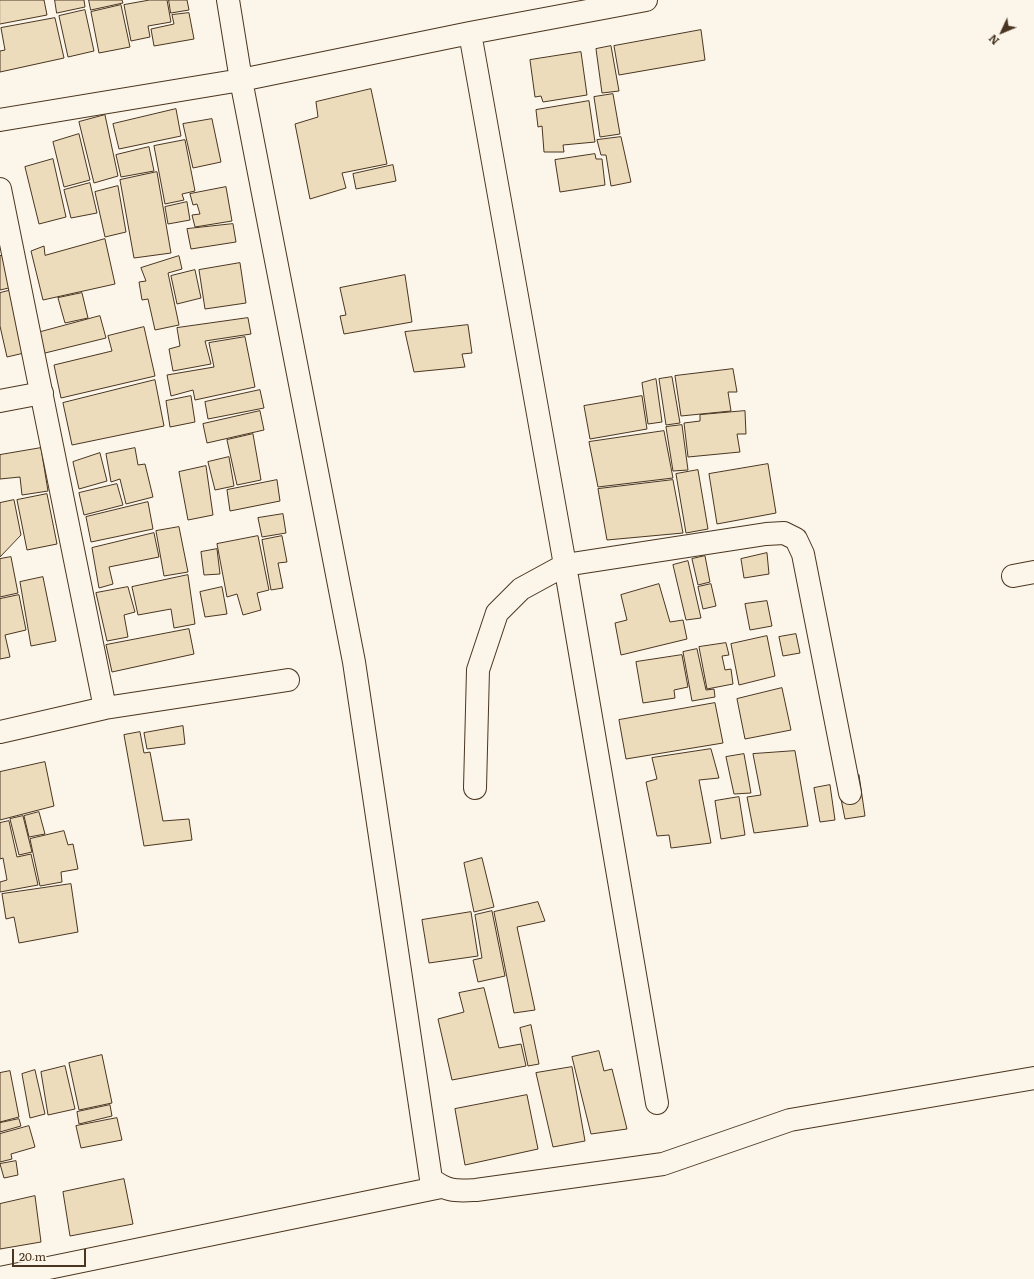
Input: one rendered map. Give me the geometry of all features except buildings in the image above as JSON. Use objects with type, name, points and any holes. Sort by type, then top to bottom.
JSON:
[{"type":"street","points":[[228,0],[240,80],[354,662],[431,1179],[441,1187],[456,1191],[476,1190],[663,1164],[790,1120],[1034,1078]]},
{"type":"street","points":[[0,120],[240,80],[470,32],[646,0]]},
{"type":"street","points":[[470,32],[565,565],[657,1103]]},
{"type":"street","points":[[0,190],[105,708]]},
{"type":"street","points":[[0,401],[42,393]]},
{"type":"street","points":[[475,788],[478,670],[497,612],[521,589],[565,565],[766,534],[784,533],[796,539],[803,554],[850,793]]},
{"type":"street","points":[[1013,576],[1034,572]]},
{"type":"street","points":[[0,732],[105,708],[288,680]]},
{"type":"street","points":[[0,1278],[441,1187]]}]
